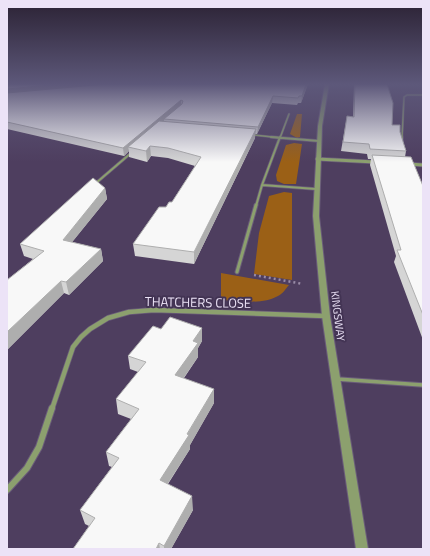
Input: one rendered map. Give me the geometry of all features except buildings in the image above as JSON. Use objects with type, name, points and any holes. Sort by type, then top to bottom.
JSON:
[{"type":"street","name":"KINGSWAY","points":[[323,110],[317,159],[316,216],[326,316],[362,549]]},
{"type":"street","points":[[317,159],[377,163]]},
{"type":"street","points":[[407,164],[423,165]]},
{"type":"street","name":"THATCHERS CLOSE","points":[[7,490],[27,468],[39,447],[73,347],[83,333],[98,323],[113,316],[134,311],[154,310],[326,316]]},
{"type":"lane","points":[[402,143],[403,110]]},
{"type":"lane","points":[[237,272],[262,185],[289,114]]},
{"type":"lane","points":[[250,135],[319,141]]},
{"type":"lane","points":[[92,187],[131,153]]},
{"type":"lane","points":[[262,185],[316,189]]},
{"type":"lane","points":[[335,379],[423,385]]},
{"type":"path","points":[[237,272],[323,287]]},
{"type":"shaded area","points":[[297,114],[302,114],[300,137],[297,138],[290,134]]},
{"type":"shaded area","points":[[294,143],[302,144],[296,184],[284,184],[277,181],[276,175],[286,145]]},
{"type":"shaded area","points":[[284,192],[292,193],[292,280],[254,274],[259,233],[269,196]]},
{"type":"shaded area","points":[[221,273],[289,285],[280,295],[265,301],[250,302],[221,300]]}]
